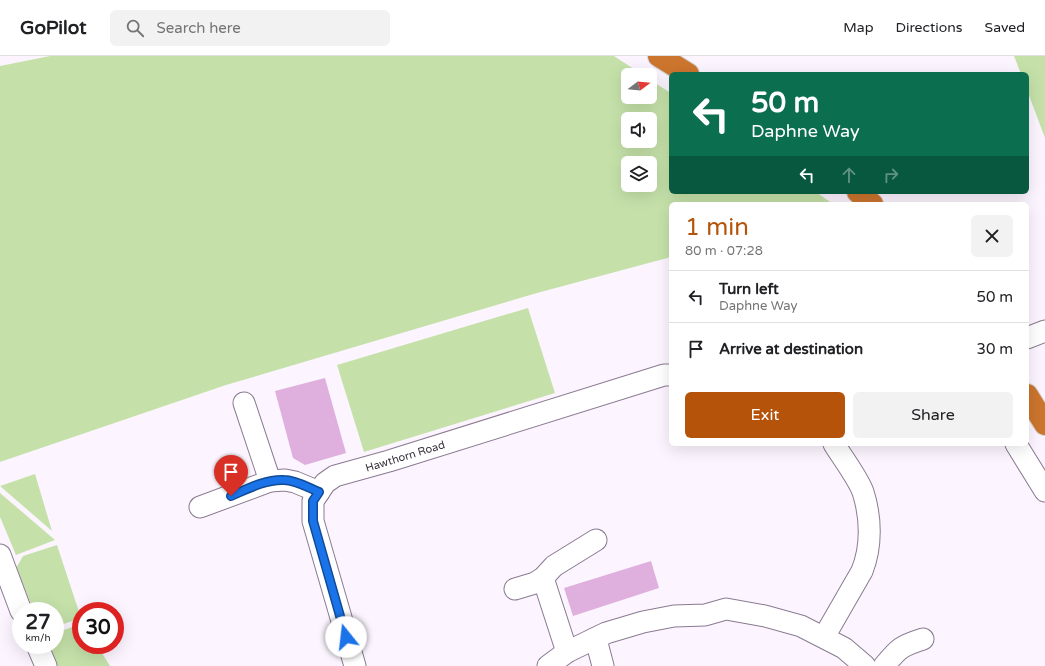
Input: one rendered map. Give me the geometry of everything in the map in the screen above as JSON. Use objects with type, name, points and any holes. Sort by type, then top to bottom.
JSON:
[{"type":"highway","points":[[659,56],[685,72]]},
{"type":"highway","points":[[860,194],[870,202]]},
{"type":"highway","points":[[1029,398],[1045,424]]},
{"type":"street","points":[[1029,337],[1045,332]]},
{"type":"street","name":"Hawthorn Road","points":[[355,666],[313,521],[313,501],[325,483],[335,476],[389,461],[664,375],[669,375]]},
{"type":"street","points":[[244,403],[270,481]]},
{"type":"street","points":[[824,637],[862,571],[870,541],[868,515],[862,491],[835,446]]},
{"type":"street","points":[[1017,446],[1045,491]]},
{"type":"street","points":[[200,507],[270,481],[285,480],[295,482],[319,492]]},
{"type":"street","points":[[515,589],[535,583],[543,578],[554,566],[596,540]]},
{"type":"street","points":[[0,555],[18,602]]},
{"type":"street","points":[[543,578],[567,652]]},
{"type":"street","points":[[548,666],[567,652],[606,633],[643,622],[674,616],[705,615],[726,609],[764,616],[802,626],[844,648],[865,666]]},
{"type":"street","points":[[594,639],[604,666]]},
{"type":"street","points":[[884,666],[896,651],[906,644],[924,639]]},
{"type":"street","points":[[41,654],[46,666]]},
{"type":"green space","points":[[50,56],[614,56],[632,68],[621,68],[621,104],[657,104],[657,84],[669,92],[669,194],[819,194],[830,202],[669,202],[669,258],[537,293],[226,385],[0,462],[0,66]]},
{"type":"green space","points":[[1014,56],[1045,56],[1045,138],[1029,95],[1029,72],[1020,72]]},
{"type":"green space","points":[[528,308],[555,393],[364,452],[337,365]]},
{"type":"green space","points":[[35,474],[52,531],[0,486]]},
{"type":"green space","points":[[0,493],[55,540],[16,555],[0,517]]},
{"type":"green space","points":[[57,545],[76,602],[72,602],[72,621],[64,624],[64,602],[30,602],[16,568],[23,556]]},
{"type":"green space","points":[[72,627],[72,654],[103,654],[110,666],[57,666],[52,654],[64,654],[64,630]]},
{"type":"building","points":[[325,378],[346,453],[305,465],[293,458],[275,391]]},
{"type":"building","points":[[651,561],[659,588],[573,616],[564,588]]},
{"type":"route","points":[[231,496],[270,481],[285,480],[295,482],[319,492],[313,501],[313,521],[346,637]]}]
